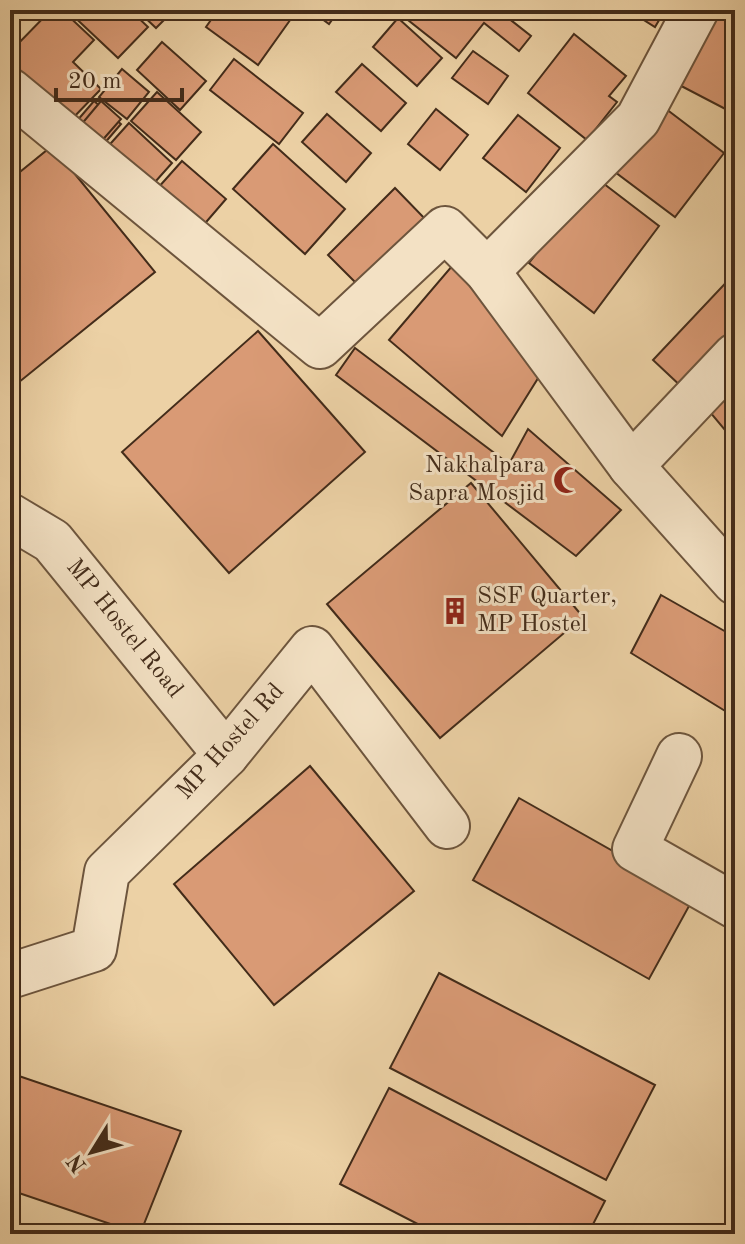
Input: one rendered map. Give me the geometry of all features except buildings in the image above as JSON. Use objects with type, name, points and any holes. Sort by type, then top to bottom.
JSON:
[{"type":"street","points":[[487,271],[638,119],[696,10]]},
{"type":"street","points":[[10,91],[320,346],[445,229],[487,271],[631,466],[735,582]]},
{"type":"street","points":[[631,466],[735,356]]},
{"type":"street","name":"MP Hostel Road","points":[[10,516],[52,541],[226,755]]},
{"type":"street","name":"MP Hostel Rd","points":[[10,976],[94,949],[107,872],[226,755],[312,649],[447,826]]},
{"type":"street","points":[[679,756],[635,849],[735,906]]},
{"type":"place","name":"Nakhalpara Sapra Mosjid","points":[[567,480]]},
{"type":"place","name":"SSF Quarter, MP Hostel","points":[[455,611]]}]
